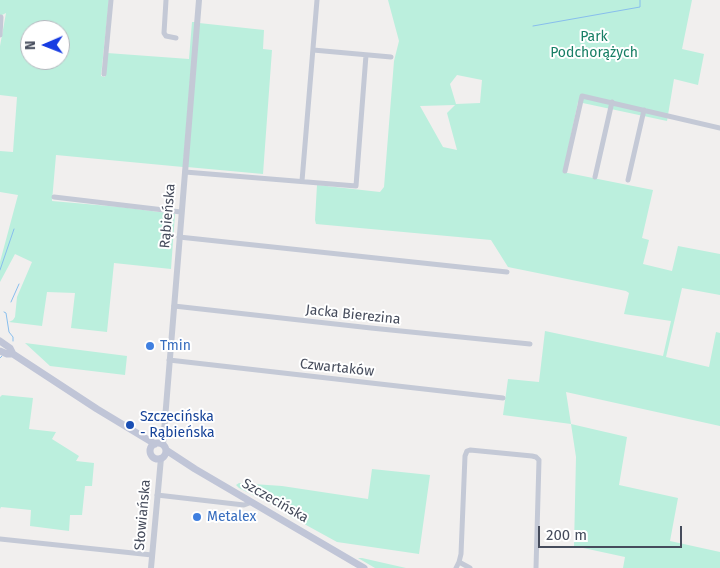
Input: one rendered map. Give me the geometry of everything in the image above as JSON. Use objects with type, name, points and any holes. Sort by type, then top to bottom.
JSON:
[{"type":"main road","name":"Szczecińska","points":[[0,341],[10,348],[13,354],[159,450],[173,456],[364,568]]},
{"type":"main road","name":"Szczecińska","points":[[0,351],[13,354]]},
{"type":"street","points":[[104,74],[111,0]]},
{"type":"street","points":[[166,0],[164,33],[166,36],[176,38]]},
{"type":"street","name":"Rąbieńska","points":[[159,450],[163,434],[199,0]]},
{"type":"street","points":[[302,181],[317,0]]},
{"type":"street","points":[[0,35],[1,17]]},
{"type":"street","points":[[313,50],[391,57]]},
{"type":"street","points":[[184,172],[356,186],[366,55]]},
{"type":"street","points":[[565,171],[582,96],[720,128]]},
{"type":"street","points":[[595,177],[612,102]]},
{"type":"street","points":[[628,180],[644,110]]},
{"type":"street","points":[[54,197],[181,212]]},
{"type":"street","points":[[179,237],[507,272]]},
{"type":"street","name":"Jacka Bierezina","points":[[174,306],[530,344]]},
{"type":"street","name":"Czwartaków","points":[[169,360],[503,398]]},
{"type":"street","name":"Słowiańska","points":[[152,568],[158,495],[159,450]]},
{"type":"street","points":[[456,568],[461,554],[466,453],[470,450],[536,457],[539,463],[536,568]]},
{"type":"street","points":[[158,495],[244,505],[252,502]]},
{"type":"street","points":[[0,539],[152,555]]},
{"type":"street","points":[[459,562],[470,568]]},
{"type":"green space","points":[[0,0],[109,0],[101,76],[105,77],[107,53],[189,59],[192,22],[195,22],[183,167],[56,155],[52,201],[175,214],[171,269],[114,263],[107,332],[71,328],[75,293],[47,292],[42,326],[9,322],[15,317],[17,297],[32,262],[15,254],[0,282],[0,262],[18,195],[0,192],[0,151],[13,152],[17,97],[0,95],[0,46],[6,13],[2,15],[0,22]]},
{"type":"green space","name":"Park Podchorążych","points":[[388,0],[692,0],[682,49],[704,54],[698,85],[674,79],[667,121],[578,102],[563,172],[653,190],[642,238],[649,240],[643,264],[672,271],[678,246],[720,254],[720,295],[682,288],[666,357],[709,367],[716,332],[720,333],[720,426],[566,392],[571,424],[503,415],[508,379],[539,382],[545,331],[663,356],[671,321],[624,314],[629,293],[626,291],[508,267],[491,240],[316,224],[317,185],[380,192],[384,187],[394,61],[399,41]],"holes":[[[457,75],[482,80],[480,103],[456,104],[450,84]],[[455,105],[447,113],[457,150],[443,147],[420,106]]]},
{"type":"green space","points":[[199,23],[264,30],[263,49],[272,50],[263,174],[187,167]]},
{"type":"green space","points":[[25,343],[127,356],[125,375],[50,366]]},
{"type":"green space","points":[[2,395],[33,398],[29,429],[56,432],[52,439],[79,456],[76,461],[94,463],[92,486],[85,486],[82,515],[70,515],[69,531],[30,526],[31,510],[1,507],[0,509],[0,397]]},
{"type":"green space","points":[[571,424],[627,437],[619,485],[678,498],[670,541],[720,552],[720,568],[623,568],[625,557],[574,546],[576,457]]},
{"type":"green space","points":[[372,469],[430,475],[419,554],[337,542],[236,485],[239,483],[282,486],[368,499]]},
{"type":"green space","points":[[358,558],[362,558],[406,568],[375,568]]},
{"type":"waterway","points":[[533,26],[640,7],[640,0]]},
{"type":"waterway","points":[[0,270],[14,229]]},
{"type":"waterway","points":[[11,302],[19,284]]},
{"type":"waterway","points":[[4,312],[6,313],[9,332],[13,337],[13,341]]},
{"type":"place","name":"Tmin","points":[[150,346]]},
{"type":"place","name":"Szczecińska - Rąbieńska","points":[[130,425]]},
{"type":"place","name":"Metalex","points":[[197,517]]}]
